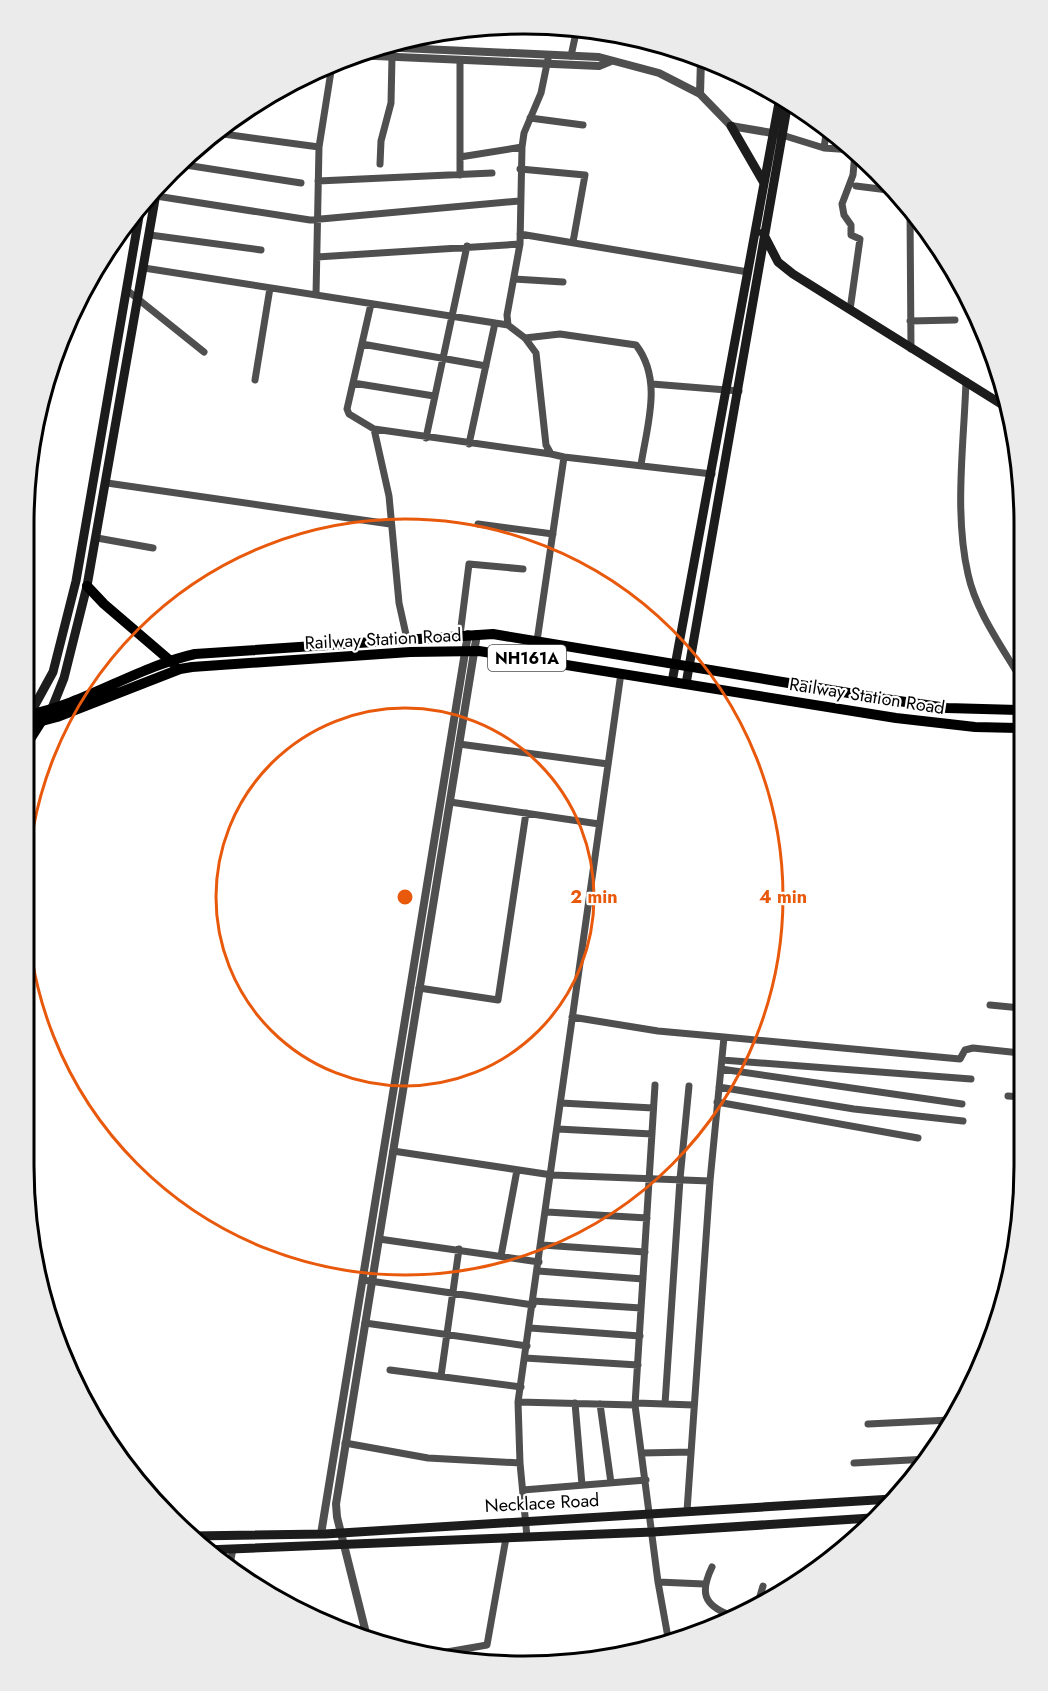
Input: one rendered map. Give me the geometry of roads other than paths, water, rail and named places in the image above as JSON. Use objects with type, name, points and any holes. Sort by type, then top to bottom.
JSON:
[{"type":"main road","points":[[686,684],[739,391],[764,234],[779,106]]},
{"type":"main road","points":[[672,682],[764,183],[785,110]]},
{"type":"main road","points":[[731,126],[764,183]]},
{"type":"main road","points":[[34,718],[52,708],[70,658],[87,586],[155,202]]},
{"type":"main road","points":[[34,712],[53,672],[71,600],[128,291],[138,223]]},
{"type":"main road","points":[[757,223],[778,262],[911,349],[998,402]]},
{"type":"main road","points":[[748,273],[778,262]]},
{"type":"main road","points":[[87,586],[104,604],[180,669]]},
{"type":"main road","name":"Railway Station Road","points":[[52,708],[171,661],[195,654],[469,634],[537,640],[936,706],[1014,710]]},
{"type":"main road","name":"Railway Station Road","points":[[34,719],[180,669],[410,652],[470,651],[946,725],[1014,728]]},
{"type":"main road","name":"Necklace Road","points":[[202,1536],[341,1533],[884,1499]]},
{"type":"main road","name":"Necklace Road","points":[[220,1550],[653,1532],[864,1518]]},
{"type":"main road","points":[[217,1548],[218,1536]]},
{"type":"street","points":[[572,56],[575,38]]},
{"type":"street","points":[[409,48],[599,57],[659,73],[700,94],[731,126],[777,134],[824,148],[839,149]]},
{"type":"street","points":[[494,62],[495,52]]},
{"type":"street","points":[[508,325],[507,315],[520,244],[519,201],[522,147],[530,118],[541,93],[549,55]]},
{"type":"street","points":[[378,57],[599,66],[611,61]]},
{"type":"street","points":[[380,164],[381,141],[391,103],[392,57]]},
{"type":"street","points":[[459,61],[460,175]]},
{"type":"street","points":[[700,94],[701,68]]},
{"type":"street","points":[[316,295],[319,147],[330,75]]},
{"type":"street","points":[[530,118],[583,125]]},
{"type":"street","points":[[228,135],[319,147]]},
{"type":"street","points":[[824,148],[825,139]]},
{"type":"street","points":[[460,157],[522,147]]},
{"type":"street","points":[[850,310],[860,240],[851,235],[851,225],[844,214],[842,204],[853,175],[854,162]]},
{"type":"street","points":[[191,166],[301,183]]},
{"type":"street","points":[[520,169],[585,175],[573,242]]},
{"type":"street","points":[[318,182],[492,173]]},
{"type":"street","points":[[856,186],[881,189]]},
{"type":"street","points":[[163,193],[300,219],[519,201]]},
{"type":"street","points":[[910,224],[911,349]]},
{"type":"street","points":[[520,234],[748,273]]},
{"type":"street","points":[[150,235],[261,250]]},
{"type":"street","points":[[317,257],[520,244]]},
{"type":"street","points":[[426,438],[441,358],[467,246]]},
{"type":"street","points":[[144,268],[508,325],[525,338],[536,353],[546,445],[551,454]]},
{"type":"street","points":[[513,279],[563,282]]},
{"type":"street","points":[[255,380],[270,288]]},
{"type":"street","points":[[128,291],[204,352]]},
{"type":"street","points":[[371,304],[348,412],[374,429],[564,457],[712,474]]},
{"type":"street","points":[[910,321],[955,320]]},
{"type":"street","points":[[470,444],[495,323]]},
{"type":"street","points":[[525,338],[560,334],[633,342],[649,366],[652,384],[641,465]]},
{"type":"street","points":[[362,344],[486,366]]},
{"type":"street","points":[[966,381],[962,512],[968,574],[979,603],[1014,666]]},
{"type":"street","points":[[353,383],[434,396]]},
{"type":"street","points":[[652,384],[739,391]]},
{"type":"street","points":[[374,429],[389,496],[399,603],[407,639]]},
{"type":"street","points":[[537,640],[564,457]]},
{"type":"street","points":[[106,483],[390,524]]},
{"type":"street","points":[[478,524],[553,534]]},
{"type":"street","points":[[97,538],[153,548]]},
{"type":"street","points":[[365,1630],[336,1504],[365,1323],[368,1281],[379,1239],[459,744],[470,651],[469,564],[523,569]]},
{"type":"street","points":[[321,1534],[368,1281],[470,651]]},
{"type":"street","points":[[527,1537],[520,1463],[518,1402],[547,1212],[621,673]]},
{"type":"street","points":[[459,744],[608,764]]},
{"type":"street","points":[[450,802],[599,824]]},
{"type":"street","points":[[419,988],[498,999],[526,813]]},
{"type":"street","points":[[990,1005],[1014,1007]]},
{"type":"street","points":[[572,1017],[658,1031],[960,1059],[965,1050],[973,1048],[1014,1052]]},
{"type":"street","points":[[687,1511],[710,1181],[724,1037]]},
{"type":"street","points":[[722,1060],[971,1079]]},
{"type":"street","points":[[721,1069],[962,1104]]},
{"type":"street","points":[[655,1085],[635,1404],[658,1582],[668,1635]]},
{"type":"street","points":[[665,1404],[680,1179],[689,1086]]},
{"type":"street","points":[[719,1087],[854,1109],[963,1121]]},
{"type":"street","points":[[1008,1096],[1014,1096]]},
{"type":"street","points":[[717,1102],[918,1138]]},
{"type":"street","points":[[561,1103],[653,1108]]},
{"type":"street","points":[[558,1129],[652,1134]]},
{"type":"street","points":[[393,1151],[552,1175],[710,1181]]},
{"type":"street","points":[[501,1256],[517,1170]]},
{"type":"street","points":[[547,1212],[647,1218]]},
{"type":"street","points":[[379,1239],[539,1262]]},
{"type":"street","points":[[542,1245],[645,1252]]},
{"type":"street","points":[[441,1376],[459,1250]]},
{"type":"street","points":[[538,1270],[643,1279]]},
{"type":"street","points":[[368,1281],[533,1303],[641,1308]]},
{"type":"street","points":[[365,1323],[527,1346]]},
{"type":"street","points":[[530,1328],[640,1336]]},
{"type":"street","points":[[525,1358],[638,1365]]},
{"type":"street","points":[[390,1370],[521,1387]]},
{"type":"street","points":[[518,1402],[694,1405]]},
{"type":"street","points":[[575,1403],[582,1485]]},
{"type":"street","points":[[600,1404],[611,1483]]},
{"type":"street","points":[[868,1424],[943,1420]]},
{"type":"street","points":[[345,1443],[428,1458],[520,1463]]},
{"type":"street","points":[[642,1453],[691,1452]]},
{"type":"street","points":[[854,1463],[916,1460]]},
{"type":"street","points":[[523,1490],[646,1480]]},
{"type":"street","points":[[452,1651],[487,1644],[506,1538]]},
{"type":"street","points":[[231,1559],[233,1549]]},
{"type":"street","points":[[712,1567],[704,1584],[706,1599],[725,1613]]},
{"type":"street","points":[[658,1582],[704,1584]]},
{"type":"street","points":[[760,1596],[763,1586]]}]
